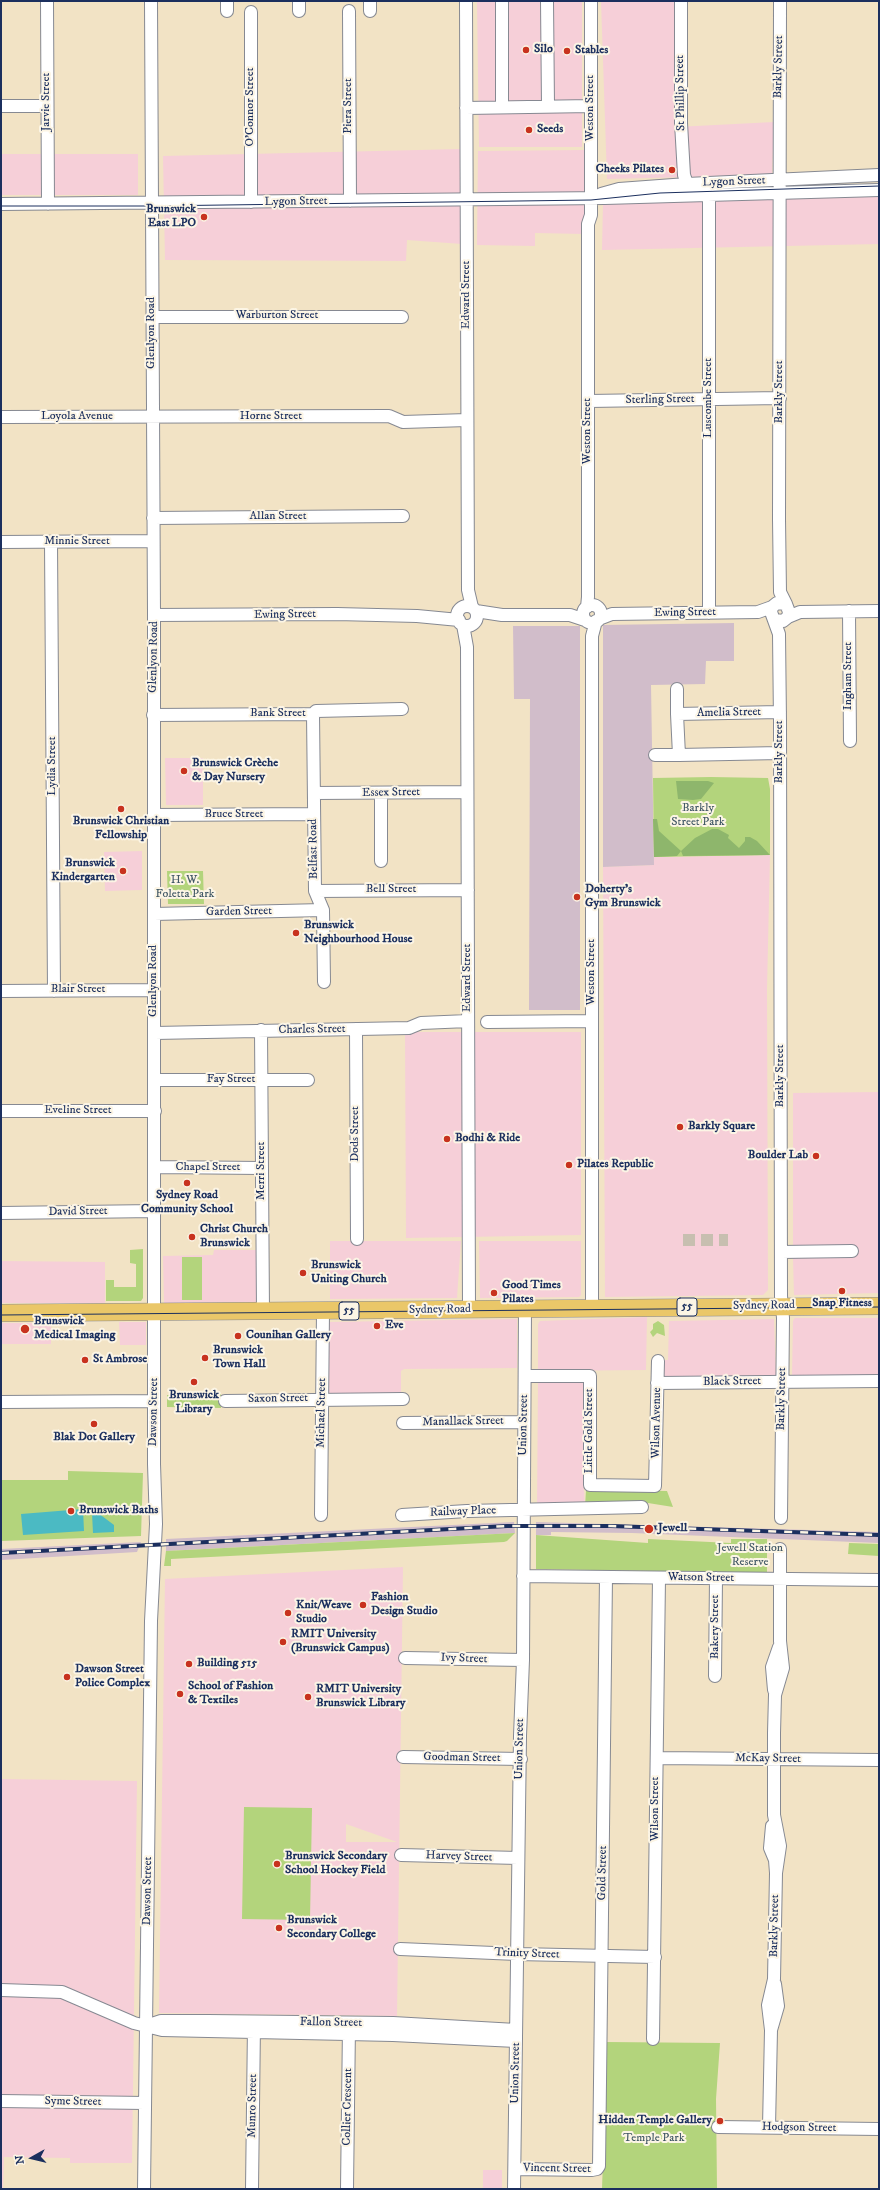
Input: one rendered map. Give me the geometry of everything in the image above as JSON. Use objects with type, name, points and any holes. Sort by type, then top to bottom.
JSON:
[{"type":"highway","name":"Sydney Road","points":[[1,1313],[155,1313],[879,1306]]},
{"type":"street","name":"Jarvie Street","points":[[47,1],[48,204]]},
{"type":"street","name":"Glenlyon Road","points":[[151,1],[155,1313]]},
{"type":"street","name":"Edward Street","points":[[466,1],[469,1309]]},
{"type":"street","points":[[502,1],[502,107]]},
{"type":"street","points":[[547,1],[548,106]]},
{"type":"street","name":"Weston Street","points":[[590,1],[591,215],[588,224],[592,308],[592,1308]]},
{"type":"street","name":"St Phillip Street","points":[[681,1],[681,123],[684,175],[687,184]]},
{"type":"street","name":"Barkly Street","points":[[780,1],[779,634],[781,1252],[783,1381],[781,1518]]},
{"type":"street","name":"Piera Street","points":[[349,11],[350,201]]},
{"type":"street","name":"O'Connor Street","points":[[251,12],[251,202]]},
{"type":"street","points":[[1,106],[47,106]]},
{"type":"street","points":[[466,108],[591,106]]},
{"type":"street","name":"Lygon Street","points":[[1,204],[151,204],[709,196],[779,186],[879,175]]},
{"type":"street","name":"Lygon Street","points":[[591,198],[619,189],[709,183],[879,190]]},
{"type":"street","name":"Luscombe Street","points":[[709,183],[709,613]]},
{"type":"street","name":"Warburton Street","points":[[152,317],[402,317]]},
{"type":"street","name":"Sterling Street","points":[[592,401],[780,398]]},
{"type":"street","name":"Horne Street","points":[[152,416],[389,416],[399,414],[414,420],[467,420]]},
{"type":"street","name":"Loyola Avenue","points":[[1,416],[152,416]]},
{"type":"street","name":"Allan Street","points":[[153,518],[403,516]]},
{"type":"street","name":"Minnie Street","points":[[1,542],[153,541]]},
{"type":"street","name":"Lydia Street","points":[[51,542],[54,991]]},
{"type":"street","name":"Ingham Street","points":[[849,611],[850,741]]},
{"type":"street","points":[[780,612],[879,611]]},
{"type":"street","name":"Ewing Street","points":[[154,615],[467,616],[780,612]]},
{"type":"street","points":[[677,689],[679,755]]},
{"type":"street","name":"Bank Street","points":[[153,715],[313,714],[316,711],[402,709]]},
{"type":"street","name":"Amelia Street","points":[[678,714],[780,712]]},
{"type":"street","name":"Belfast Road","points":[[313,714],[315,891],[323,910],[324,982]]},
{"type":"street","points":[[655,755],[780,754]]},
{"type":"street","name":"Essex Street","points":[[314,794],[468,792]]},
{"type":"street","points":[[381,793],[381,861]]},
{"type":"street","name":"Bruce Street","points":[[154,815],[314,814]]},
{"type":"street","name":"Bell Street","points":[[315,891],[468,890]]},
{"type":"street","name":"Garden Street","points":[[154,914],[323,910]]},
{"type":"street","name":"Blair Street","points":[[1,991],[154,990]]},
{"type":"street","name":"Charles Street","points":[[155,1033],[409,1028],[421,1022],[468,1021]]},
{"type":"street","points":[[487,1022],[592,1021]]},
{"type":"street","name":"Dods Street","points":[[356,1029],[356,1239]]},
{"type":"street","name":"Merri Street","points":[[261,1030],[263,1312]]},
{"type":"street","name":"Fay Street","points":[[155,1080],[308,1080]]},
{"type":"street","name":"Eveline Street","points":[[1,1111],[155,1111]]},
{"type":"street","name":"Chapel Street","points":[[155,1167],[262,1168]]},
{"type":"street","name":"David Street","points":[[1,1213],[155,1211]]},
{"type":"street","points":[[781,1252],[852,1250]]},
{"type":"street","name":"Union Street","points":[[514,2189],[518,1858],[521,1759],[525,1309]]},
{"type":"street","name":"Michael Street","points":[[321,1515],[323,1311]]},
{"type":"street","name":"Dawson Street","points":[[144,2189],[152,1593],[150,1535],[154,1464],[155,1313]]},
{"type":"street","name":"Wilson Avenue","points":[[655,1486],[658,1360]]},
{"type":"street","name":"Little Gold Street","points":[[525,1376],[590,1376],[590,1485],[655,1486]]},
{"type":"street","name":"Black Street","points":[[658,1383],[879,1381]]},
{"type":"street","name":"Saxon Street","points":[[225,1401],[403,1399]]},
{"type":"street","points":[[1,1402],[154,1401]]},
{"type":"street","name":"Manallack Street","points":[[403,1423],[524,1422]]},
{"type":"street","name":"Railway Place","points":[[402,1515],[642,1507]]},
{"type":"street","name":"Barkly Street","points":[[769,2127],[771,2030],[778,2006],[774,1979],[776,1873],[775,1860],[770,1848],[774,1815],[775,1695],[783,1672],[780,1641],[780,1549]]},
{"type":"street","name":"Watson Street","points":[[523,1576],[879,1580]]},
{"type":"street","name":"Gold Street","points":[[598,2168],[606,1577]]},
{"type":"street","name":"Wilson Street","points":[[653,2039],[659,1578]]},
{"type":"street","name":"Bakery Street","points":[[715,1676],[716,1578]]},
{"type":"street","name":"Ivy Street","points":[[405,1658],[522,1660]]},
{"type":"street","name":"Goodman Street","points":[[403,1757],[521,1759]]},
{"type":"street","name":"McKay Street","points":[[656,1758],[879,1760]]},
{"type":"street","name":"Harvey Street","points":[[401,1855],[518,1858]]},
{"type":"street","name":"Trinity Street","points":[[400,1949],[517,1954],[655,1957]]},
{"type":"street","points":[[1,1990],[62,1992],[134,2023],[146,2026]]},
{"type":"street","name":"Fallon Street","points":[[146,2026],[161,2021],[254,2027],[349,2029],[393,2023],[516,2036]]},
{"type":"street","name":"Munro Street","points":[[252,2189],[254,2027]]},
{"type":"street","name":"Collier Crescent","points":[[347,2189],[349,2029]]},
{"type":"street","name":"Syme Street","points":[[1,2101],[146,2103]]},
{"type":"street","name":"Hodgson Street","points":[[718,2127],[879,2129]]},
{"type":"street","name":"Vincent Street","points":[[515,2169],[592,2170],[598,2168]]},
{"type":"shaded area","points":[[477,1],[582,1],[582,147],[479,147]]},
{"type":"shaded area","points":[[601,1],[676,1],[676,127],[774,122],[772,175],[607,179]]},
{"type":"shaded area","points":[[461,149],[462,244],[407,240],[406,261],[165,260],[163,156]]},
{"type":"shaded area","points":[[584,150],[584,234],[535,233],[535,246],[477,245],[478,151]]},
{"type":"shaded area","points":[[1,154],[138,154],[138,195],[1,195]]},
{"type":"shaded area","points":[[879,196],[879,244],[602,250],[603,203]]},
{"type":"shaded area","points":[[734,623],[734,661],[706,661],[705,684],[651,685],[654,865],[603,867],[603,625]]},
{"type":"shaded area","points":[[513,626],[580,626],[580,1010],[529,1010],[530,699],[514,699]]},
{"type":"shaded area","name":"Brunswick Crèche & Day Nursery","points":[[165,758],[203,758],[203,805],[166,805]]},
{"type":"shaded area","name":"Brunswick Kindergarten","points":[[142,851],[142,890],[105,891],[104,852]]},
{"type":"shaded area","points":[[770,855],[767,989],[768,1290],[763,1295],[605,1297],[603,867],[654,865],[654,857]]},
{"type":"shaded area","points":[[405,1032],[581,1032],[581,1235],[406,1238]]},
{"type":"shaded area","points":[[879,1092],[879,1293],[794,1295],[793,1258],[853,1245],[793,1246],[793,1093]]},
{"type":"shaded area","points":[[330,1241],[461,1241],[457,1298],[330,1299]]},
{"type":"shaded area","points":[[479,1241],[581,1241],[581,1295],[579,1297],[480,1298]]},
{"type":"shaded area","points":[[214,1250],[257,1250],[258,1302],[164,1303],[163,1256],[213,1255]]},
{"type":"shaded area","points":[[1,1261],[105,1262],[105,1303],[1,1303]]},
{"type":"shaded area","points":[[647,1317],[646,1370],[538,1371],[538,1324],[540,1321]]},
{"type":"shaded area","points":[[795,1318],[879,1318],[879,1376],[792,1376],[793,1321]]},
{"type":"shaded area","points":[[517,1319],[517,1368],[404,1369],[401,1371],[401,1394],[328,1396],[329,1322]]},
{"type":"shaded area","points":[[774,1319],[776,1378],[664,1380],[664,1360],[668,1360],[669,1321]]},
{"type":"shaded area","points":[[119,1322],[146,1322],[146,1345],[120,1345]]},
{"type":"shaded area","points":[[1,1323],[51,1323],[51,1344],[1,1344]]},
{"type":"shaded area","points":[[538,1382],[584,1382],[583,1476],[585,1507],[537,1507]]},
{"type":"shaded area","points":[[514,1522],[515,1533],[166,1551],[166,1539]]},
{"type":"shaded area","points":[[536,1522],[879,1532],[879,1543],[632,1533],[551,1532],[551,1535],[536,1535]]},
{"type":"shaded area","points":[[141,1542],[137,1552],[1,1560],[1,1549]]},
{"type":"shaded area","points":[[403,1567],[397,2016],[159,2013],[165,1579]],"holes":[[[346,1824],[397,1842],[346,1842]]]},
{"type":"shaded area","points":[[1,1779],[137,1781],[132,2163],[70,2163],[70,2158],[4,2157],[3,2189],[1,2189]]},
{"type":"shaded area","points":[[483,2170],[502,2170],[502,2189],[483,2189]]},
{"type":"green space","name":"Barkly Street Park","points":[[653,778],[768,778],[770,789],[770,855],[654,857]]},
{"type":"green space","points":[[676,781],[708,781],[714,783],[701,799],[693,800],[678,799]]},
{"type":"green space","points":[[653,819],[657,819],[659,831],[681,851],[677,856],[654,857]]},
{"type":"green space","points":[[712,829],[718,829],[729,835],[728,838],[739,848],[745,841],[745,837],[750,837],[757,841],[770,855],[683,856],[681,851],[695,838]]},
{"type":"green space","name":"H. W. Foletta Park","points":[[167,871],[203,871],[204,904],[168,904]]},
{"type":"green space","points":[[143,1249],[143,1298],[141,1301],[106,1301],[106,1280],[114,1280],[114,1287],[136,1287],[136,1264],[130,1263],[130,1250]]},
{"type":"green space","points":[[182,1257],[202,1257],[202,1300],[182,1300]]},
{"type":"green space","points":[[658,1321],[664,1325],[665,1336],[657,1333],[653,1337],[650,1332],[653,1329],[653,1324]]},
{"type":"green space","points":[[221,1394],[221,1408],[167,1407],[167,1395]]},
{"type":"green space","name":"Brunswick Baths","points":[[68,1471],[143,1473],[141,1536],[1,1541],[1,1480],[68,1480]]},
{"type":"green space","points":[[586,1490],[667,1491],[673,1507],[648,1503],[585,1507]]},
{"type":"green space","points":[[515,1533],[504,1542],[171,1559],[171,1566],[164,1566],[166,1551]]},
{"type":"green space","name":"Jewell Station Reserve","points":[[536,1535],[648,1543],[648,1539],[731,1543],[731,1539],[767,1539],[767,1573],[536,1569]]},
{"type":"green space","points":[[849,1543],[879,1544],[879,1556],[848,1554]]},
{"type":"green space","name":"Brunswick Secondary School Hockey Field","points":[[244,1807],[312,1808],[310,1920],[242,1919]]},
{"type":"green space","name":"Temple Park","points":[[607,2042],[720,2043],[716,2099],[717,2189],[602,2189]]},
{"type":"water","points":[[83,1509],[84,1531],[23,1535],[21,1514]]},
{"type":"water","points":[[92,1513],[98,1513],[114,1525],[114,1532],[93,1533]]},
{"type":"tunnel","points":[[683,1240],[728,1240]]},
{"type":"tram line","points":[[1,206],[151,206],[591,200],[660,193],[879,186]]},
{"type":"tram line","points":[[1,1315],[879,1307]]},
{"type":"railway","points":[[1,1553],[507,1526],[611,1526],[879,1535]]},
{"type":"place","name":"Silo","points":[[526,50]]},
{"type":"place","name":"Stables","points":[[567,51]]},
{"type":"place","name":"Seeds","points":[[529,130]]},
{"type":"place","name":"Cheeks Pilates","points":[[672,170]]},
{"type":"place","name":"Brunswick East LPO","points":[[204,217]]},
{"type":"place","name":"Brunswick Crèche & Day Nursery","points":[[184,771]]},
{"type":"place","name":"Brunswick Christian Fellowship","points":[[121,809]]},
{"type":"place","name":"Brunswick Kindergarten","points":[[123,871]]},
{"type":"place","name":"Doherty's Gym Brunswick","points":[[577,897]]},
{"type":"place","name":"Brunswick Neighbourhood House","points":[[296,933]]},
{"type":"place","name":"Barkly Square","points":[[680,1127]]},
{"type":"place","name":"Bodhi & Ride","points":[[447,1139]]},
{"type":"place","name":"Boulder Lab","points":[[816,1156]]},
{"type":"place","name":"Pilates Republic","points":[[569,1165]]},
{"type":"place","name":"Sydney Road Community School","points":[[187,1183]]},
{"type":"place","name":"Christ Church Brunswick","points":[[192,1237]]},
{"type":"place","name":"Brunswick Uniting Church","points":[[303,1273]]},
{"type":"place","name":"Snap Fitness","points":[[842,1291]]},
{"type":"place","name":"Good Times Pilates","points":[[494,1293]]},
{"type":"place","name":"Eve","points":[[377,1326]]},
{"type":"place","name":"Brunswick Medical Imaging","points":[[25,1329]]},
{"type":"place","name":"Counihan Gallery","points":[[238,1336]]},
{"type":"place","name":"Brunswick Town Hall","points":[[205,1358]]},
{"type":"place","name":"St Ambrose","points":[[85,1360]]},
{"type":"place","name":"Brunswick Library","points":[[194,1382]]},
{"type":"place","name":"Blak Dot Gallery","points":[[94,1424]]},
{"type":"place","name":"Brunswick Baths","points":[[71,1511]]},
{"type":"place","name":"Jewell","points":[[649,1529]]},
{"type":"place","name":"Fashion Design Studio","points":[[363,1605]]},
{"type":"place","name":"Knit/Weave Studio","points":[[288,1613]]},
{"type":"place","name":"RMIT University (Brunswick Campus)","points":[[283,1642]]},
{"type":"place","name":"Building 515","points":[[189,1664]]},
{"type":"place","name":"Dawson Street Police Complex","points":[[67,1677]]},
{"type":"place","name":"School of Fashion & Textiles","points":[[180,1694]]},
{"type":"place","name":"RMIT University Brunswick Library","points":[[308,1697]]},
{"type":"place","name":"Brunswick Secondary School Hockey Field","points":[[277,1864]]},
{"type":"place","name":"Brunswick Secondary College","points":[[279,1928]]},
{"type":"place","name":"Hidden Temple Gallery","points":[[720,2121]]}]
